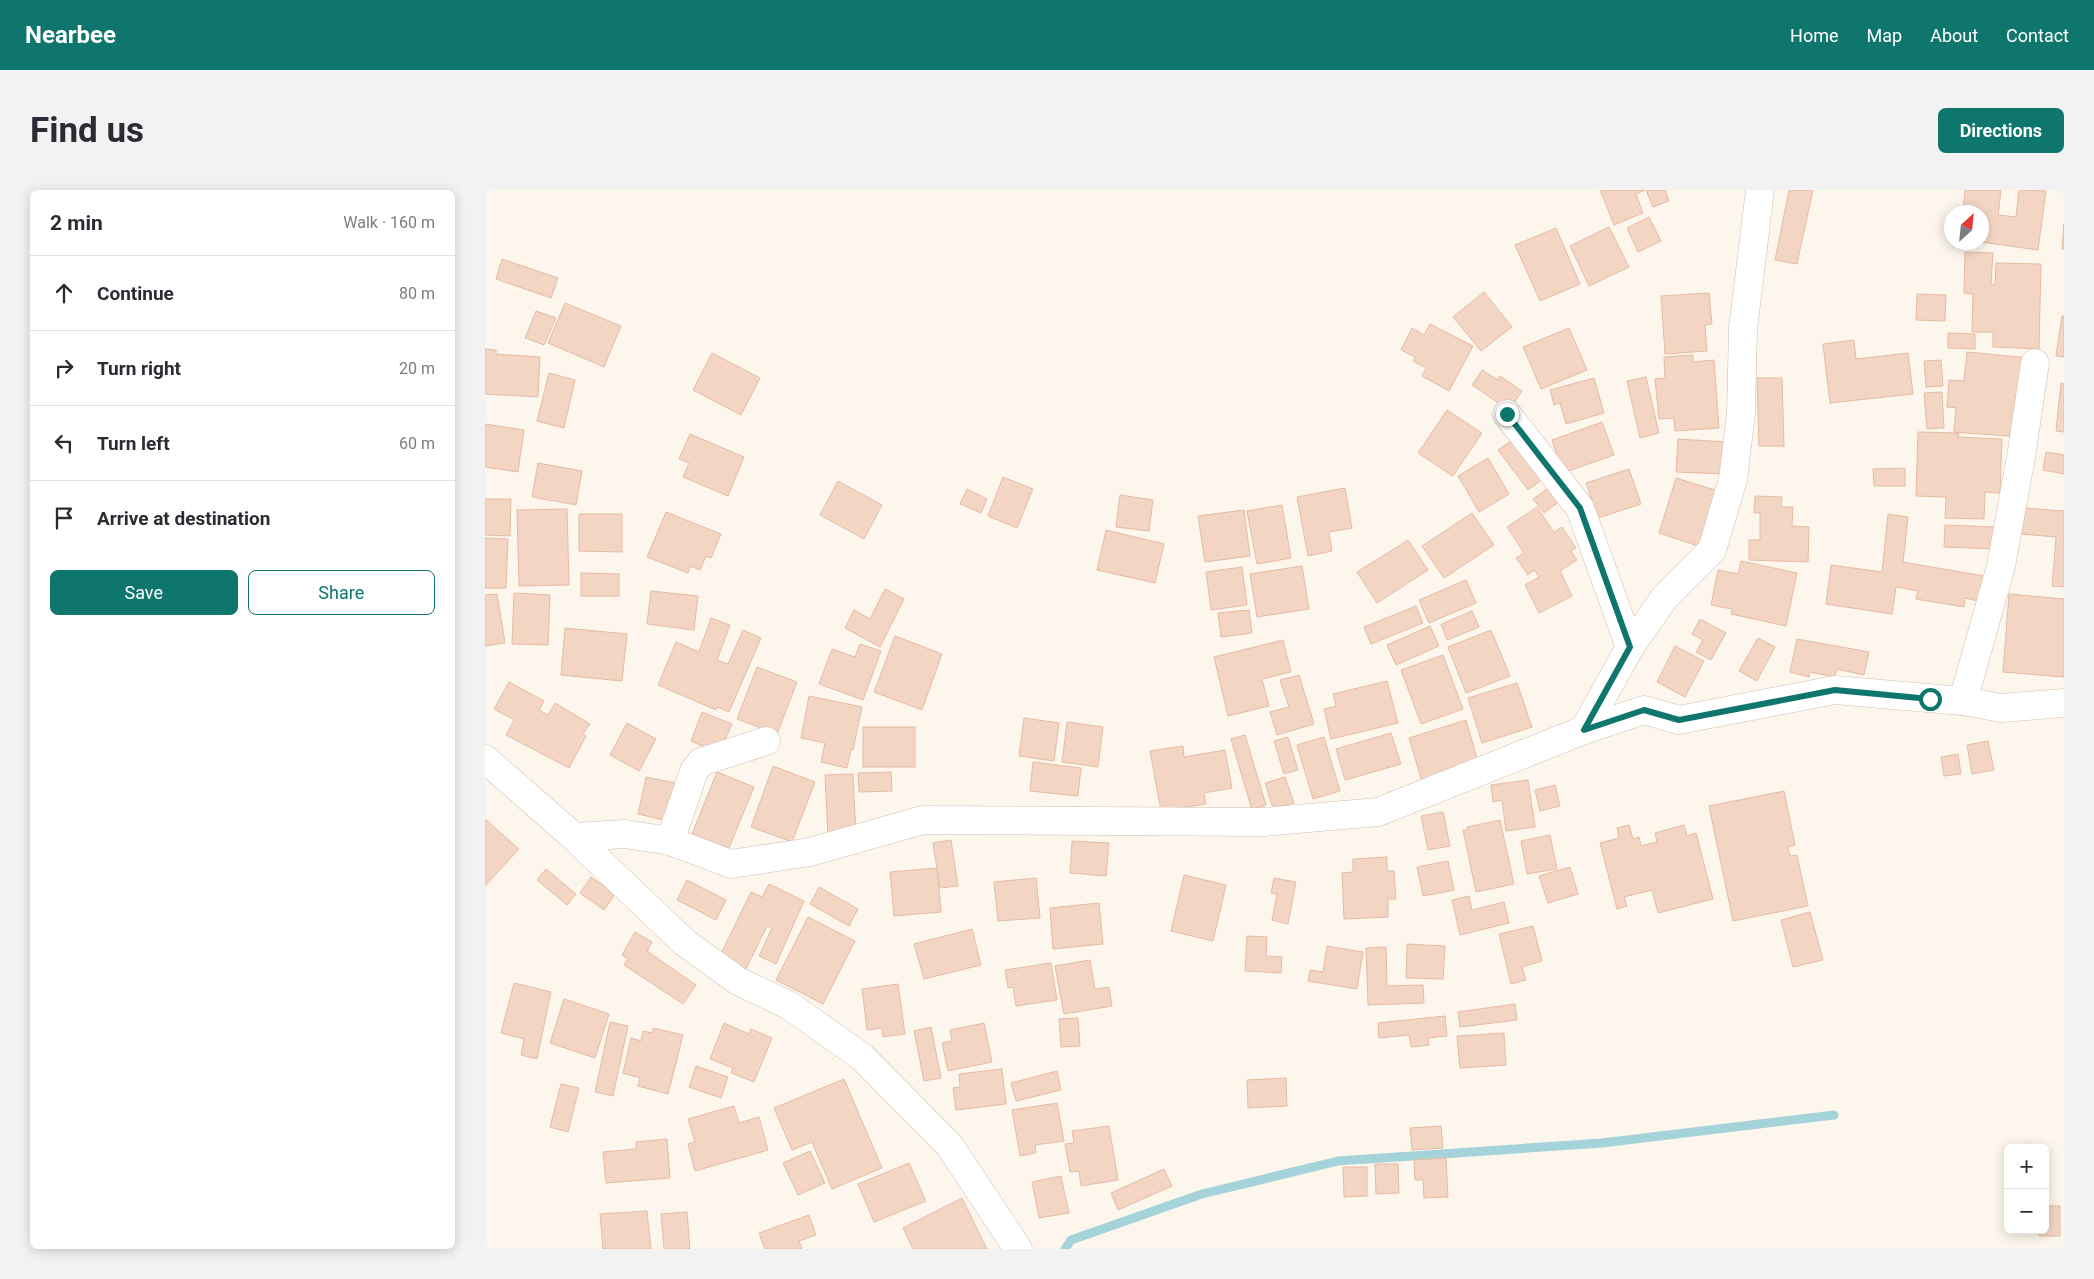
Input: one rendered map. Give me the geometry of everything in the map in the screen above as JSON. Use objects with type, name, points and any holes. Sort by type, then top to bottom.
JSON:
[{"type":"street","points":[[1584,730],[1630,647],[1665,597],[1712,550],[1733,479],[1741,414],[1743,329],[1760,190]]},
{"type":"street","points":[[1963,700],[2001,566],[2021,457],[2035,363]]},
{"type":"street","points":[[1507,414],[1580,508],[1630,647]]},
{"type":"street","points":[[573,837],[625,834],[670,841],[731,864],[810,852],[923,820],[1263,822],[1378,812],[1584,730],[1644,710],[1679,720],[1835,690],[1963,700],[2001,708],[2064,703]]},
{"type":"street","points":[[670,841],[694,771],[701,762],[767,741]]},
{"type":"street","points":[[486,762],[573,837],[684,942],[738,981],[790,1006],[862,1057],[950,1146],[1017,1246]]},
{"type":"building","points":[[1600,190],[1645,190],[1636,194],[1643,213],[1614,225]]},
{"type":"building","points":[[1646,190],[1665,190],[1669,201],[1653,207]]},
{"type":"building","points":[[1789,190],[1813,190],[1797,264],[1775,260]]},
{"type":"building","points":[[1965,190],[2001,190],[1998,215],[2016,217],[2019,190],[2046,191],[2038,250],[1989,243],[1989,205],[1964,205]]},
{"type":"building","points":[[1649,217],[1661,241],[1638,252],[1627,228]]},
{"type":"building","points":[[2064,224],[2064,249],[2062,249]]},
{"type":"building","points":[[1609,227],[1629,267],[1589,286],[1570,246]]},
{"type":"building","points":[[1556,228],[1580,284],[1540,301],[1515,245]]},
{"type":"building","points":[[1965,252],[1993,253],[1991,284],[1995,285],[1996,263],[2041,264],[2039,349],[1993,347],[1993,332],[1972,332],[1973,294],[1964,293]]},
{"type":"building","points":[[502,259],[558,278],[551,298],[496,279]]},
{"type":"building","points":[[1484,292],[1512,327],[1481,351],[1453,317]]},
{"type":"building","points":[[1709,293],[1712,324],[1705,325],[1707,351],[1665,354],[1661,296]]},
{"type":"building","points":[[1917,294],[1946,295],[1945,321],[1916,320]]},
{"type":"building","points":[[565,303],[621,326],[604,367],[548,343]]},
{"type":"building","points":[[536,311],[556,318],[544,345],[525,338]]},
{"type":"building","points":[[2062,316],[2064,316],[2064,357],[2056,356]]},
{"type":"building","points":[[1430,324],[1473,346],[1449,391],[1422,376],[1426,368],[1413,361],[1415,357],[1401,350],[1412,328],[1424,335]]},
{"type":"building","points":[[1569,328],[1587,370],[1541,389],[1523,347]]},
{"type":"building","points":[[1948,333],[1975,334],[1975,349],[1948,348]]},
{"type":"building","points":[[1854,340],[1856,359],[1908,353],[1913,394],[1830,403],[1823,344]]},
{"type":"building","points":[[485,349],[496,350],[496,354],[540,357],[538,397],[485,394]]},
{"type":"building","points":[[1967,352],[2030,358],[2021,437],[1954,432],[1956,408],[1947,407],[1949,380],[1964,381]]},
{"type":"building","points":[[712,353],[760,378],[741,415],[693,390]]},
{"type":"building","points":[[1693,355],[1693,362],[1714,360],[1719,428],[1675,431],[1674,418],[1659,419],[1655,379],[1665,378],[1664,357]]},
{"type":"building","points":[[1941,360],[1943,386],[1926,387],[1924,361]]},
{"type":"building","points":[[1482,370],[1498,380],[1500,376],[1522,391],[1509,410],[1472,385]]},
{"type":"building","points":[[549,373],[575,380],[564,428],[537,421]]},
{"type":"building","points":[[1646,377],[1659,433],[1640,438],[1627,381]]},
{"type":"building","points":[[1594,378],[1604,413],[1566,424],[1560,403],[1554,405],[1550,390]]},
{"type":"building","points":[[1757,378],[1782,378],[1784,446],[1759,446]]},
{"type":"building","points":[[2061,383],[2064,384],[2064,432],[2056,431]]},
{"type":"building","points":[[1942,392],[1944,428],[1927,429],[1924,393]]},
{"type":"building","points":[[1447,410],[1482,433],[1453,476],[1418,453]]},
{"type":"building","points":[[1602,422],[1614,455],[1563,473],[1552,440]]},
{"type":"building","points":[[485,424],[524,430],[518,472],[485,467]]},
{"type":"building","points":[[1918,432],[1959,433],[1958,437],[2002,439],[2000,493],[1985,492],[1984,519],[1945,518],[1946,497],[1916,496]]},
{"type":"building","points":[[690,434],[744,457],[728,496],[683,477],[689,463],[679,459]]},
{"type":"building","points":[[1518,436],[1547,476],[1528,490],[1498,450]]},
{"type":"building","points":[[1678,439],[1727,442],[1725,474],[1676,472]]},
{"type":"building","points":[[2046,452],[2064,455],[2064,474],[2043,470]]},
{"type":"building","points":[[1488,458],[1509,494],[1479,512],[1458,476]]},
{"type":"building","points":[[538,463],[582,471],[576,505],[532,497]]},
{"type":"building","points":[[1905,468],[1905,486],[1874,486],[1873,469]]},
{"type":"building","points":[[1629,469],[1641,504],[1598,518],[1586,483]]},
{"type":"building","points":[[1003,477],[1033,489],[1017,528],[988,516]]},
{"type":"building","points":[[1676,478],[1722,492],[1704,548],[1659,533]]},
{"type":"building","points":[[838,481],[882,505],[864,539],[820,515]]},
{"type":"building","points":[[1554,484],[1564,498],[1544,513],[1533,499]]},
{"type":"building","points":[[1345,488],[1352,528],[1329,532],[1332,551],[1308,556],[1297,497]]},
{"type":"building","points":[[967,489],[987,499],[981,513],[960,504]]},
{"type":"building","points":[[1120,495],[1153,500],[1149,531],[1116,527]]},
{"type":"building","points":[[1755,496],[1782,497],[1781,507],[1793,507],[1792,526],[1809,527],[1808,562],[1749,560],[1749,540],[1760,540],[1760,513],[1754,513]]},
{"type":"building","points":[[485,499],[511,499],[510,536],[485,535]]},
{"type":"building","points":[[1282,505],[1291,558],[1257,564],[1247,511]]},
{"type":"building","points":[[1537,507],[1554,532],[1562,527],[1576,548],[1571,551],[1577,560],[1560,571],[1572,596],[1539,613],[1525,585],[1539,577],[1534,570],[1528,575],[1516,558],[1524,553],[1507,527]]},
{"type":"building","points":[[2024,508],[2064,511],[2064,587],[2052,586],[2056,537],[2021,534]]},
{"type":"building","points":[[567,509],[569,585],[519,586],[517,510]]},
{"type":"building","points":[[1244,510],[1250,556],[1205,562],[1198,516]]},
{"type":"building","points":[[666,512],[721,534],[711,558],[706,556],[700,570],[690,566],[688,573],[647,557]]},
{"type":"building","points":[[1472,513],[1494,545],[1444,578],[1422,546]]},
{"type":"building","points":[[579,514],[622,514],[622,552],[579,551]]},
{"type":"building","points":[[1888,514],[1908,517],[1903,562],[1989,577],[1984,602],[1965,598],[1964,607],[1916,599],[1918,591],[1896,587],[1892,614],[1826,604],[1831,565],[1882,572]]},
{"type":"building","points":[[1945,525],[1995,527],[1995,549],[1944,547]]},
{"type":"building","points":[[1106,530],[1164,544],[1155,583],[1097,570]]},
{"type":"building","points":[[485,538],[508,539],[506,588],[485,588]]},
{"type":"building","points":[[1408,540],[1428,570],[1377,603],[1357,572]]},
{"type":"building","points":[[1741,561],[1797,573],[1786,626],[1731,614],[1732,609],[1711,605],[1718,570],[1738,574]]},
{"type":"building","points":[[1302,566],[1309,609],[1257,617],[1250,574]]},
{"type":"building","points":[[1242,567],[1247,605],[1211,610],[1206,572]]},
{"type":"building","points":[[581,573],[619,574],[619,596],[581,596]]},
{"type":"building","points":[[1466,580],[1476,603],[1429,623],[1419,600]]},
{"type":"building","points":[[885,589],[904,599],[880,647],[845,628],[854,610],[870,619]]},
{"type":"building","points":[[651,591],[698,596],[694,630],[647,624]]},
{"type":"building","points":[[514,593],[550,595],[548,645],[512,644]]},
{"type":"building","points":[[497,594],[505,643],[485,646],[485,595]]},
{"type":"building","points":[[2009,594],[2064,599],[2064,677],[2003,672]]},
{"type":"building","points":[[1416,606],[1423,623],[1371,644],[1364,627]]},
{"type":"building","points":[[1249,610],[1252,633],[1221,637],[1218,613]]},
{"type":"building","points":[[1472,611],[1479,627],[1447,640],[1441,624]]},
{"type":"building","points":[[711,618],[730,625],[717,660],[728,664],[743,630],[761,638],[729,712],[717,707],[716,710],[658,685],[676,642],[699,652]]},
{"type":"building","points":[[1700,619],[1726,633],[1711,660],[1696,652],[1703,640],[1692,634]]},
{"type":"building","points":[[1430,626],[1439,646],[1396,665],[1387,645]]},
{"type":"building","points":[[565,628],[627,634],[622,681],[561,675]]},
{"type":"building","points":[[1491,630],[1510,676],[1466,693],[1448,647]]},
{"type":"building","points":[[895,636],[942,654],[922,710],[874,692]]},
{"type":"building","points":[[1758,638],[1775,647],[1757,681],[1739,671]]},
{"type":"building","points":[[1797,639],[1869,652],[1864,675],[1837,669],[1835,677],[1810,672],[1809,677],[1790,672]]},
{"type":"building","points":[[1283,640],[1291,672],[1262,679],[1269,706],[1228,716],[1214,657]]},
{"type":"building","points":[[860,644],[881,651],[863,700],[819,684],[832,649],[855,657]]},
{"type":"building","points":[[1675,646],[1704,661],[1685,697],[1657,682]]},
{"type":"building","points":[[1443,655],[1463,709],[1421,724],[1401,670]]},
{"type":"building","points":[[757,667],[797,682],[777,734],[737,719]]},
{"type":"building","points":[[1299,675],[1314,724],[1277,735],[1270,712],[1289,707],[1280,680]]},
{"type":"building","points":[[1387,681],[1398,723],[1331,739],[1324,709],[1336,706],[1333,694]]},
{"type":"building","points":[[509,682],[544,701],[539,710],[548,715],[555,703],[590,724],[583,734],[586,736],[569,768],[506,735],[514,720],[494,709]]},
{"type":"building","points":[[1517,683],[1532,727],[1482,743],[1468,698]]},
{"type":"building","points":[[809,696],[862,707],[853,750],[851,750],[847,768],[821,762],[825,743],[801,738]]},
{"type":"building","points":[[702,712],[732,724],[719,753],[691,741]]},
{"type":"building","points":[[1024,718],[1059,723],[1054,761],[1019,756]]},
{"type":"building","points":[[1466,720],[1479,765],[1422,782],[1409,738]]},
{"type":"building","points":[[1067,722],[1103,727],[1098,767],[1062,762]]},
{"type":"building","points":[[627,723],[656,739],[639,771],[610,755]]},
{"type":"building","points":[[863,727],[915,727],[915,767],[863,767]]},
{"type":"building","points":[[1391,733],[1401,764],[1345,780],[1336,749]]},
{"type":"building","points":[[1245,735],[1266,805],[1252,810],[1231,739]]},
{"type":"building","points":[[1288,737],[1298,770],[1284,774],[1274,741]]},
{"type":"building","points":[[1324,737],[1340,791],[1313,799],[1297,745]]},
{"type":"building","points":[[1988,741],[1994,770],[1972,774],[1967,745]]},
{"type":"building","points":[[1183,746],[1184,757],[1225,750],[1232,788],[1204,793],[1206,804],[1161,811],[1150,751]]},
{"type":"building","points":[[1958,754],[1961,774],[1944,776],[1941,757]]},
{"type":"building","points":[[1033,762],[1081,768],[1078,796],[1030,791]]},
{"type":"building","points":[[773,766],[815,782],[792,842],[751,827]]},
{"type":"building","points":[[717,772],[754,787],[729,848],[692,834]]},
{"type":"building","points":[[891,772],[892,791],[859,792],[858,773]]},
{"type":"building","points":[[853,774],[856,835],[828,836],[825,775]]},
{"type":"building","points":[[646,777],[680,784],[672,822],[638,814]]},
{"type":"building","points":[[1285,777],[1294,803],[1273,808],[1265,783]]},
{"type":"building","points":[[1528,780],[1535,827],[1506,831],[1502,800],[1493,802],[1491,785]]},
{"type":"building","points":[[1555,785],[1560,806],[1540,811],[1535,790]]},
{"type":"building","points":[[1784,791],[1795,845],[1788,847],[1790,856],[1797,855],[1808,906],[1733,921],[1709,806]]},
{"type":"building","points":[[1443,812],[1450,846],[1428,850],[1421,816]]},
{"type":"building","points":[[485,819],[519,849],[485,886]]},
{"type":"building","points":[[1500,820],[1514,884],[1476,892],[1463,830],[1467,830],[1467,827]]},
{"type":"building","points":[[1629,825],[1633,839],[1639,837],[1641,846],[1657,842],[1655,833],[1684,825],[1687,836],[1696,833],[1713,899],[1658,913],[1652,890],[1624,897],[1627,906],[1617,909],[1600,843],[1619,838],[1617,828]]},
{"type":"building","points":[[1550,835],[1557,869],[1527,874],[1521,841]]},
{"type":"building","points":[[951,840],[958,886],[940,888],[933,843]]},
{"type":"building","points":[[1072,841],[1109,843],[1106,876],[1070,873]]},
{"type":"building","points":[[1387,857],[1387,871],[1394,871],[1396,899],[1388,899],[1388,917],[1344,919],[1342,873],[1353,872],[1353,859]]},
{"type":"building","points":[[1448,861],[1454,890],[1423,896],[1417,867]]},
{"type":"building","points":[[1570,867],[1578,894],[1548,903],[1539,876]]},
{"type":"building","points":[[937,868],[941,912],[894,916],[890,872]]},
{"type":"building","points":[[546,869],[576,894],[567,905],[537,880]]},
{"type":"building","points":[[1184,875],[1226,885],[1213,941],[1171,931]]},
{"type":"building","points":[[591,877],[615,894],[604,910],[580,893]]},
{"type":"building","points":[[1036,878],[1040,918],[998,921],[994,882]]},
{"type":"building","points":[[1274,878],[1296,882],[1288,924],[1272,920],[1277,894],[1271,893]]},
{"type":"building","points":[[687,880],[726,900],[716,920],[677,900]]},
{"type":"building","points":[[769,884],[804,901],[776,964],[759,956],[772,928],[767,926],[743,975],[717,962],[751,892],[762,897]]},
{"type":"building","points":[[819,887],[858,909],[849,926],[810,904]]},
{"type":"building","points":[[1469,896],[1472,910],[1504,902],[1509,923],[1460,935],[1452,900]]},
{"type":"building","points":[[1099,903],[1103,944],[1053,949],[1050,908]]},
{"type":"building","points":[[1810,912],[1823,960],[1793,967],[1781,920]]},
{"type":"building","points":[[808,917],[855,941],[823,1004],[776,980]]},
{"type":"building","points":[[1533,926],[1542,961],[1522,967],[1526,980],[1511,984],[1499,934]]},
{"type":"building","points":[[972,929],[981,965],[924,979],[914,944]]},
{"type":"building","points":[[635,932],[652,942],[647,951],[696,985],[683,1004],[624,965],[628,959],[622,955]]},
{"type":"building","points":[[1247,936],[1267,937],[1266,956],[1282,957],[1281,973],[1245,971]]},
{"type":"building","points":[[1407,944],[1445,946],[1443,979],[1406,978]]},
{"type":"building","points":[[1327,946],[1363,952],[1357,989],[1308,981],[1310,970],[1323,972]]},
{"type":"building","points":[[1386,947],[1387,986],[1423,985],[1424,1003],[1368,1005],[1366,948]]},
{"type":"building","points":[[1090,960],[1095,989],[1109,987],[1112,1006],[1064,1014],[1055,966]]},
{"type":"building","points":[[1051,963],[1057,1000],[1016,1006],[1013,987],[1008,988],[1005,970]]},
{"type":"building","points":[[514,983],[551,992],[537,1059],[521,1055],[524,1039],[501,1033]]},
{"type":"building","points":[[898,984],[905,1034],[883,1037],[882,1028],[867,1030],[862,989]]},
{"type":"building","points":[[564,999],[609,1014],[595,1058],[550,1043]]},
{"type":"building","points":[[1515,1004],[1517,1020],[1460,1027],[1458,1012]]},
{"type":"building","points":[[1445,1016],[1447,1036],[1428,1038],[1429,1045],[1411,1047],[1409,1035],[1379,1038],[1378,1023]]},
{"type":"building","points":[[1078,1018],[1080,1046],[1061,1047],[1059,1019]]},
{"type":"building","points":[[610,1022],[628,1026],[613,1096],[595,1092]]},
{"type":"building","points":[[724,1023],[749,1034],[751,1029],[772,1038],[754,1082],[731,1073],[733,1068],[710,1059]]},
{"type":"building","points":[[984,1023],[992,1062],[948,1071],[942,1043],[952,1041],[950,1030]]},
{"type":"building","points":[[931,1027],[941,1078],[924,1081],[914,1031]]},
{"type":"building","points":[[653,1028],[683,1035],[668,1094],[638,1086],[640,1078],[623,1073],[631,1038],[641,1041],[643,1031],[652,1033]]},
{"type":"building","points":[[1504,1033],[1506,1065],[1460,1068],[1457,1036]]},
{"type":"building","points":[[696,1066],[728,1077],[721,1098],[689,1087]]},
{"type":"building","points":[[1002,1069],[1006,1104],[956,1110],[953,1088],[960,1087],[959,1074]]},
{"type":"building","points":[[1057,1071],[1061,1090],[1016,1101],[1011,1083]]},
{"type":"building","points":[[1286,1078],[1287,1106],[1248,1108],[1247,1080]]},
{"type":"building","points":[[844,1079],[882,1168],[832,1189],[812,1142],[792,1150],[774,1108]]},
{"type":"building","points":[[561,1084],[579,1088],[568,1132],[550,1127]]},
{"type":"building","points":[[1057,1103],[1064,1141],[1035,1145],[1036,1153],[1020,1156],[1012,1110]]},
{"type":"building","points":[[734,1106],[739,1123],[759,1117],[768,1150],[695,1171],[688,1144],[695,1142],[688,1119]]},
{"type":"building","points":[[1109,1126],[1118,1180],[1081,1186],[1079,1171],[1070,1172],[1065,1144],[1074,1143],[1072,1131]]},
{"type":"building","points":[[1441,1126],[1443,1148],[1412,1150],[1410,1128]]},
{"type":"building","points":[[667,1139],[670,1178],[606,1183],[603,1152],[636,1149],[636,1142]]},
{"type":"building","points":[[810,1151],[825,1183],[798,1195],[783,1163]]},
{"type":"building","points":[[1446,1158],[1448,1197],[1424,1198],[1423,1180],[1415,1180],[1414,1160]]},
{"type":"building","points":[[909,1163],[926,1201],[874,1222],[858,1184]]},
{"type":"building","points":[[1375,1164],[1398,1164],[1399,1193],[1376,1194]]},
{"type":"building","points":[[1343,1167],[1367,1167],[1367,1196],[1344,1197]]},
{"type":"building","points":[[1164,1169],[1172,1186],[1118,1210],[1111,1193]]},
{"type":"building","points":[[1061,1176],[1069,1213],[1039,1218],[1032,1182]]},
{"type":"building","points":[[962,1198],[987,1249],[913,1249],[903,1228]]},
{"type":"building","points":[[2049,1206],[2060,1206],[2060,1236],[2039,1236],[2039,1234],[2049,1234]]},
{"type":"building","points":[[647,1211],[651,1249],[603,1249],[600,1214]]},
{"type":"building","points":[[687,1212],[690,1249],[664,1249],[661,1214]]},
{"type":"building","points":[[809,1215],[816,1235],[799,1241],[802,1249],[765,1249],[759,1233]]},
{"type":"waterway","points":[[1065,1249],[1071,1240],[1202,1194],[1338,1161],[1602,1143],[1834,1115]]},
{"type":"route","points":[[1507,414],[1580,508],[1630,647],[1584,730],[1644,710],[1679,720],[1835,690],[1930,699]]}]
